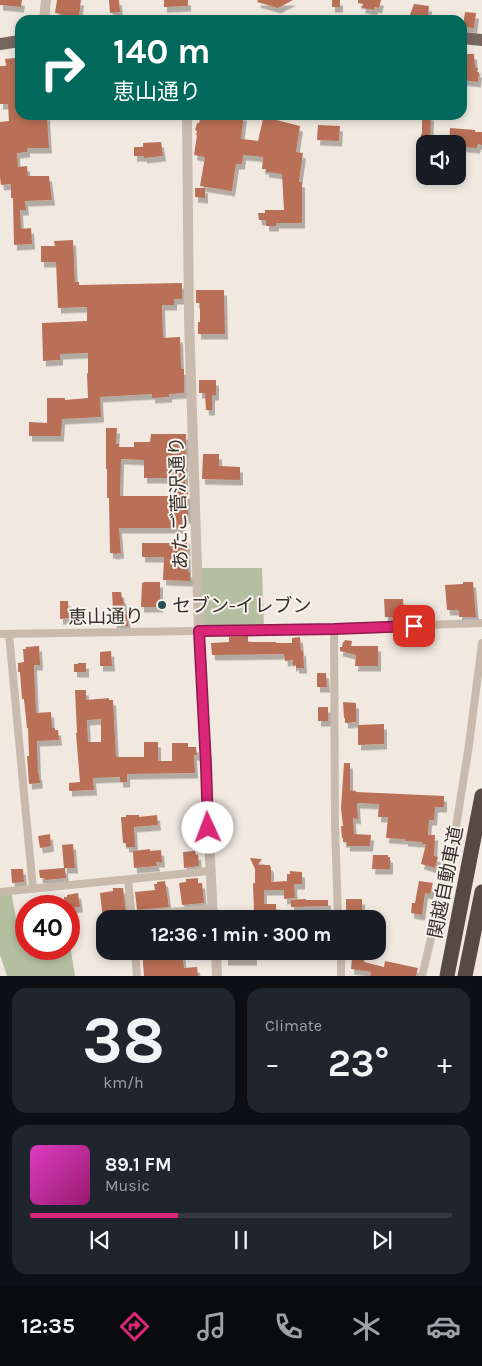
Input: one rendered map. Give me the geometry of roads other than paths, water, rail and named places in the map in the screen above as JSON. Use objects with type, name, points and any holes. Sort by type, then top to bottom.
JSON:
[{"type":"highway","name":"関越自動車道","points":[[447,976],[482,796]]},
{"type":"highway","name":"関越自動車道","points":[[465,976],[482,892]]},
{"type":"main road","points":[[467,38],[482,40]]},
{"type":"main road","points":[[0,44],[15,41]]},
{"type":"street","points":[[44,15],[46,0]]},
{"type":"street","name":"あたご菅沢通り","points":[[187,120],[189,319],[199,631],[213,910]]},
{"type":"street","name":"恵山通り","points":[[0,634],[334,629],[482,623]]},
{"type":"street","points":[[334,629],[335,824],[338,910]]},
{"type":"street","points":[[9,634],[33,889]]},
{"type":"street","points":[[422,976],[452,852],[469,745],[482,644]]},
{"type":"street","points":[[0,892],[210,871]]},
{"type":"street","points":[[128,880],[131,910]]},
{"type":"street","points":[[136,960],[137,976]]},
{"type":"street","points":[[216,960],[217,976]]},
{"type":"street","points":[[341,960],[341,976]]},
{"type":"place","name":"セブン-イレブン","points":[[162,605]]}]
